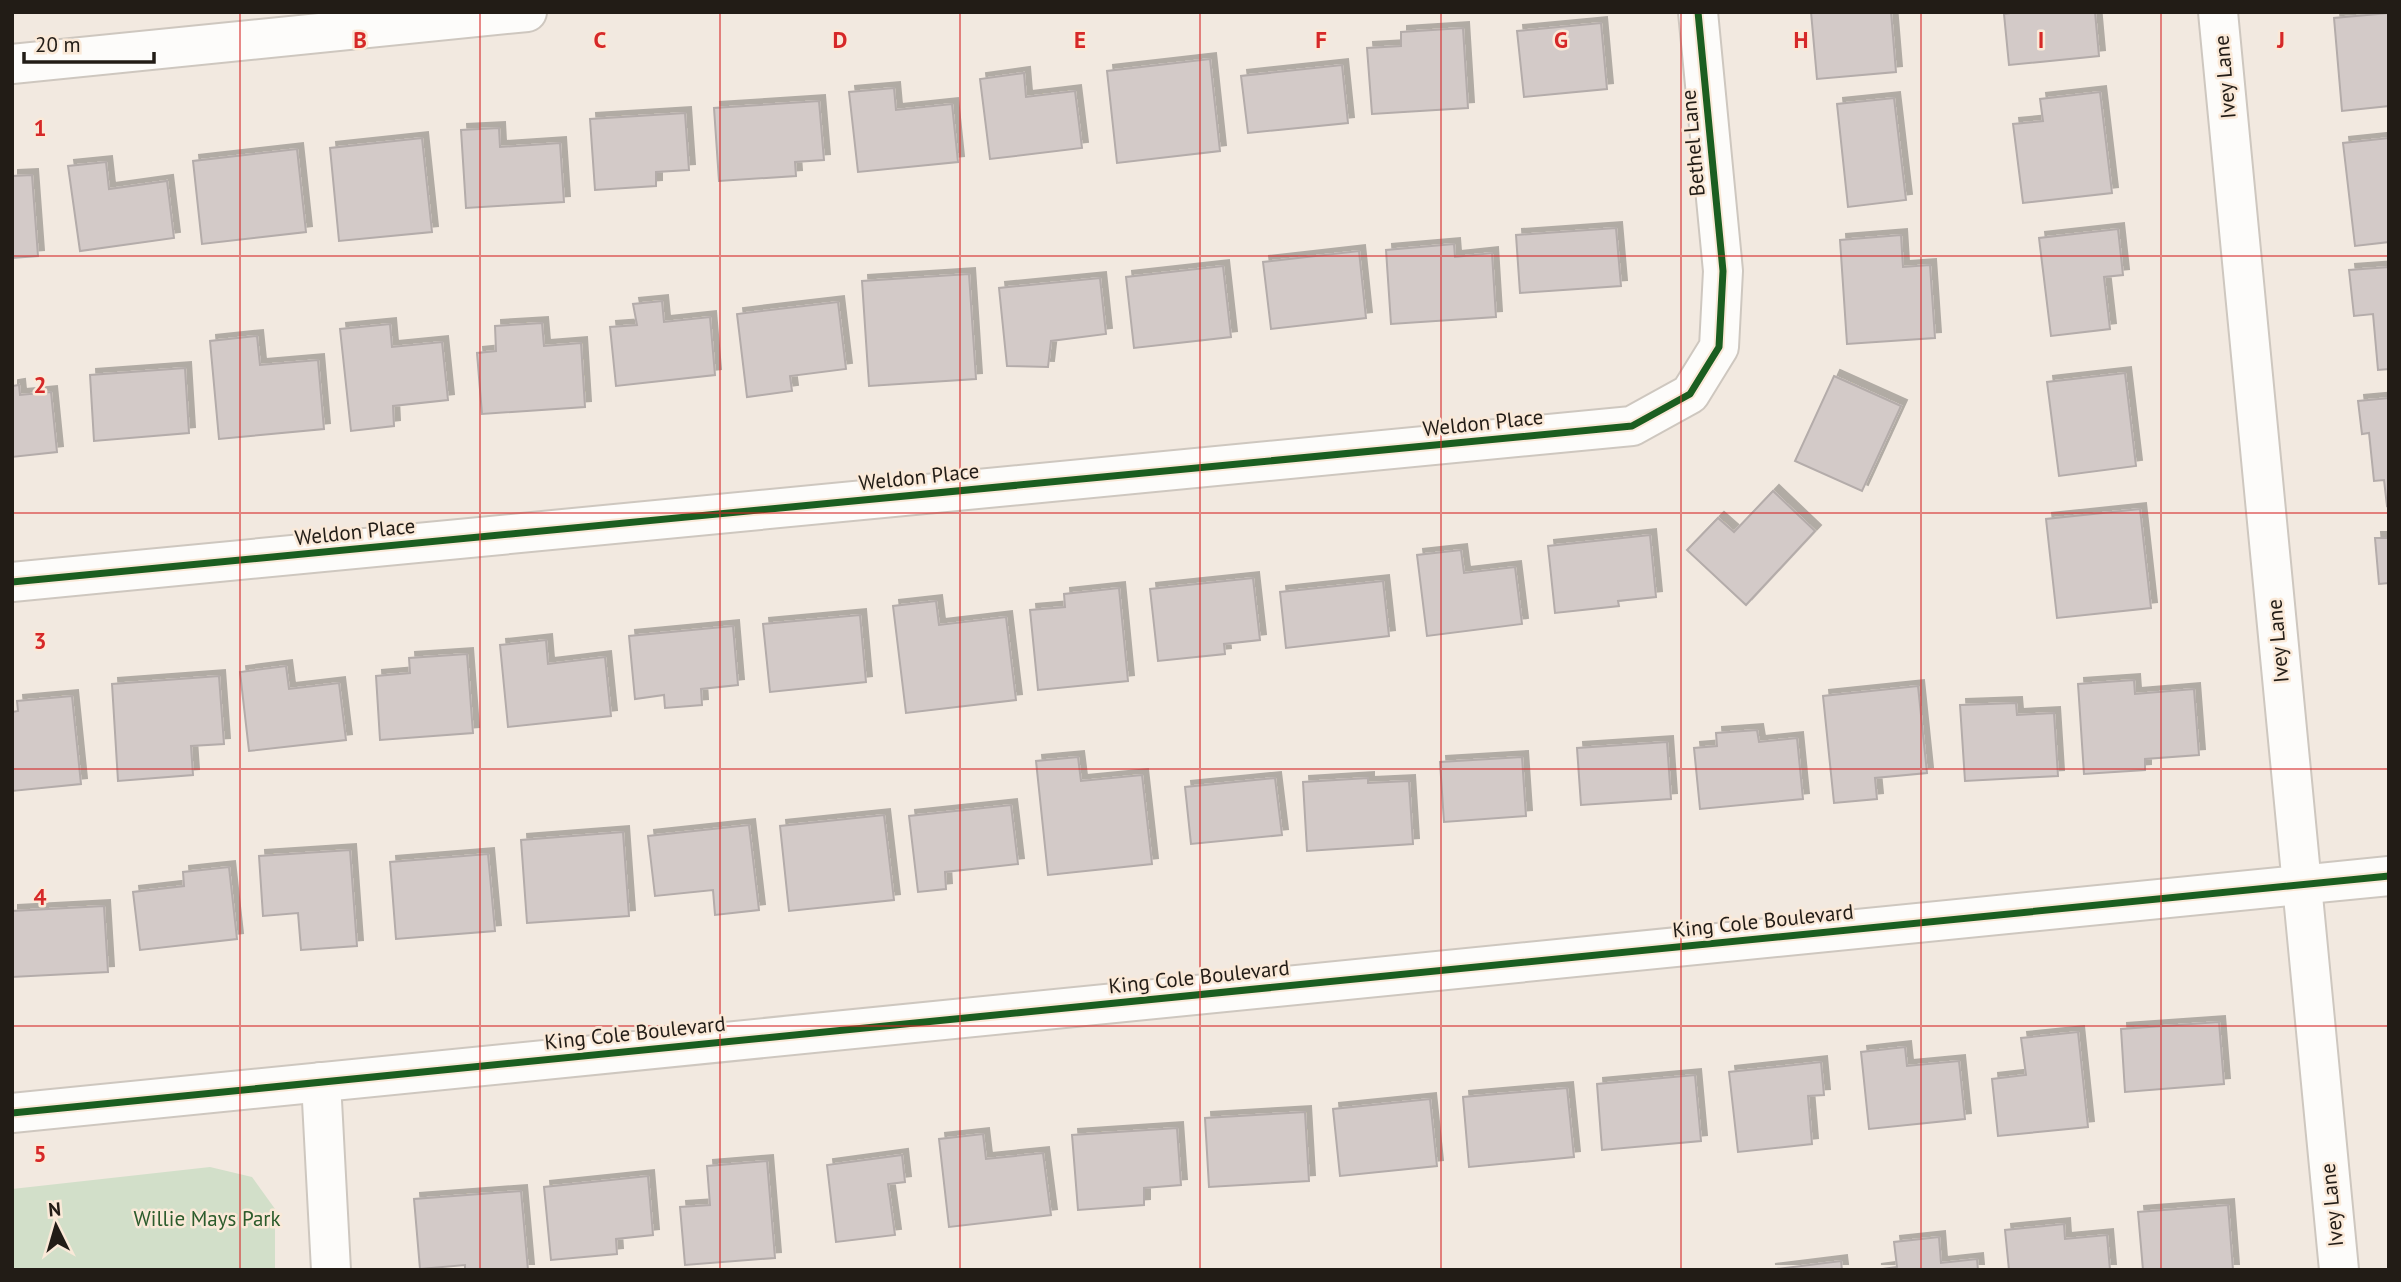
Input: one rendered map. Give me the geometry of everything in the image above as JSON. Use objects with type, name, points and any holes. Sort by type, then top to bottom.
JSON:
[{"type":"street","points":[[12,64],[527,12]]},
{"type":"street","name":"Bethel Lane","points":[[1698,12],[1723,271]]},
{"type":"street","name":"Ivey Lane","points":[[2218,12],[2339,1270]]},
{"type":"street","name":"Weldon Place","points":[[12,582],[1632,426],[1690,394],[1719,347],[1723,271]]},
{"type":"street","name":"King Cole Boulevard","points":[[12,1113],[2389,876]]},
{"type":"street","points":[[321,1082],[331,1270]]},
{"type":"green space","name":"Willie Mays Park","points":[[210,1167],[252,1177],[275,1209],[275,1270],[12,1270],[12,1189]]},
{"type":"building","points":[[1811,12],[1891,12],[1896,72],[1817,79]]},
{"type":"building","points":[[2095,12],[2099,56],[2009,65],[2004,14]]},
{"type":"building","points":[[2389,13],[2389,106],[2342,111],[2334,18]]},
{"type":"building","points":[[1601,23],[1607,89],[1524,97],[1517,31]]},
{"type":"building","points":[[1463,28],[1468,108],[1372,114],[1367,48],[1401,46],[1401,32]]},
{"type":"building","points":[[1210,59],[1220,151],[1117,163],[1107,71]]},
{"type":"building","points":[[1342,65],[1348,123],[1248,133],[1241,76]]},
{"type":"building","points":[[1024,73],[1026,97],[1075,91],[1082,148],[990,159],[980,79]]},
{"type":"building","points":[[894,88],[896,110],[952,104],[958,162],[858,172],[849,92]]},
{"type":"building","points":[[2100,92],[2112,193],[2023,203],[2013,124],[2043,121],[2040,99]]},
{"type":"building","points":[[1894,98],[1906,200],[1848,207],[1837,104]]},
{"type":"building","points":[[819,101],[824,160],[795,162],[796,176],[719,181],[714,108]]},
{"type":"building","points":[[685,113],[689,170],[656,172],[656,186],[595,190],[590,119]]},
{"type":"building","points":[[499,128],[500,147],[560,143],[564,202],[466,208],[461,130]]},
{"type":"building","points":[[422,138],[432,232],[339,241],[330,148]]},
{"type":"building","points":[[2389,138],[2389,242],[2355,246],[2343,143]]},
{"type":"building","points":[[297,149],[306,232],[202,244],[193,161]]},
{"type":"building","points":[[106,162],[109,189],[167,181],[174,238],[80,251],[68,166]]},
{"type":"building","points":[[32,175],[38,256],[12,258],[12,176]]},
{"type":"building","points":[[1616,228],[1621,286],[1520,293],[1516,235]]},
{"type":"building","points":[[2118,229],[2123,275],[2104,277],[2110,329],[2051,336],[2039,238]]},
{"type":"building","points":[[1901,235],[1903,267],[1930,265],[1935,338],[1847,344],[1840,240]]},
{"type":"building","points":[[1454,244],[1455,257],[1492,253],[1496,317],[1391,324],[1386,250]]},
{"type":"building","points":[[1359,251],[1366,318],[1271,329],[1263,262]]},
{"type":"building","points":[[1223,266],[1231,337],[1134,348],[1126,277]]},
{"type":"building","points":[[2389,267],[2389,369],[2378,370],[2373,314],[2354,316],[2349,270]]},
{"type":"building","points":[[969,274],[976,379],[869,386],[862,281]]},
{"type":"building","points":[[1100,278],[1106,334],[1051,341],[1048,367],[1007,366],[999,288]]},
{"type":"building","points":[[662,301],[664,322],[710,317],[715,375],[616,386],[610,327],[637,325],[633,304]]},
{"type":"building","points":[[838,302],[846,369],[790,376],[792,391],[747,397],[737,314]]},
{"type":"building","points":[[542,323],[544,346],[581,343],[585,407],[482,414],[477,353],[496,351],[495,326]]},
{"type":"building","points":[[390,324],[392,347],[442,342],[448,400],[393,406],[394,426],[351,431],[340,329]]},
{"type":"building","points":[[257,336],[260,365],[318,360],[324,429],[219,439],[210,341]]},
{"type":"building","points":[[185,368],[189,433],[94,441],[90,375]]},
{"type":"building","points":[[2125,373],[2136,466],[2059,476],[2047,382]]},
{"type":"building","points":[[1834,376],[1901,406],[1862,491],[1795,461]]},
{"type":"building","points":[[19,385],[20,395],[51,392],[57,452],[12,457],[12,386]]},
{"type":"building","points":[[2389,398],[2387,506],[2384,480],[2374,481],[2369,433],[2362,434],[2358,401]]},
{"type":"building","points":[[1773,491],[1815,531],[1746,605],[1687,550],[1718,518],[1734,532]]},
{"type":"building","points":[[2140,509],[2151,608],[2057,618],[2046,519]]},
{"type":"building","points":[[1650,535],[1656,597],[1618,601],[1619,606],[1555,613],[1548,546]]},
{"type":"building","points":[[2375,538],[2389,538],[2389,583],[2379,584]]},
{"type":"building","points":[[1461,550],[1464,573],[1515,567],[1522,624],[1427,636],[1417,555]]},
{"type":"building","points":[[1253,578],[1260,640],[1224,644],[1225,654],[1158,661],[1150,589]]},
{"type":"building","points":[[1383,581],[1389,636],[1286,648],[1280,592]]},
{"type":"building","points":[[1119,588],[1128,681],[1038,690],[1030,610],[1065,607],[1064,594]]},
{"type":"building","points":[[936,601],[939,625],[1006,617],[1016,700],[906,713],[893,606]]},
{"type":"building","points":[[860,615],[866,682],[770,692],[763,624]]},
{"type":"building","points":[[733,626],[738,685],[701,689],[702,705],[665,708],[664,695],[635,699],[629,636]]},
{"type":"building","points":[[546,640],[548,664],[605,657],[611,716],[508,727],[500,645]]},
{"type":"building","points":[[467,654],[473,733],[380,740],[376,676],[410,673],[409,658]]},
{"type":"building","points":[[286,666],[289,689],[339,683],[346,740],[249,751],[240,672]]},
{"type":"building","points":[[219,676],[224,744],[191,746],[193,775],[118,781],[112,684]]},
{"type":"building","points":[[2134,680],[2135,694],[2194,689],[2199,755],[2145,759],[2145,770],[2084,774],[2078,684]]},
{"type":"building","points":[[1918,686],[1927,773],[1875,778],[1877,799],[1834,803],[1823,696]]},
{"type":"building","points":[[72,696],[81,784],[12,791],[12,712],[18,711],[17,701]]},
{"type":"building","points":[[2016,703],[2017,715],[2054,713],[2058,776],[1965,781],[1960,705]]},
{"type":"building","points":[[1757,730],[1759,742],[1797,738],[1803,799],[1700,809],[1694,748],[1717,746],[1716,733]]},
{"type":"building","points":[[1667,742],[1671,799],[1581,805],[1577,748]]},
{"type":"building","points":[[1078,757],[1081,781],[1142,775],[1152,864],[1048,875],[1036,761]]},
{"type":"building","points":[[1522,757],[1526,816],[1444,822],[1440,762]]},
{"type":"building","points":[[1275,778],[1282,835],[1191,844],[1185,787]]},
{"type":"building","points":[[1368,778],[1368,783],[1409,781],[1413,844],[1307,851],[1303,782]]},
{"type":"building","points":[[1011,805],[1018,864],[945,872],[946,889],[918,892],[909,816]]},
{"type":"building","points":[[884,815],[894,900],[789,911],[780,826]]},
{"type":"building","points":[[749,825],[759,910],[715,915],[713,890],[655,896],[648,836]]},
{"type":"building","points":[[623,832],[629,916],[527,923],[521,840]]},
{"type":"building","points":[[350,850],[357,946],[301,950],[298,913],[263,916],[259,856]]},
{"type":"building","points":[[488,854],[495,931],[396,939],[390,862]]},
{"type":"building","points":[[229,867],[237,939],[140,950],[133,892],[184,886],[183,872]]},
{"type":"building","points":[[104,906],[108,972],[12,977],[12,911]]},
{"type":"building","points":[[2219,1022],[2224,1084],[2125,1092],[2121,1029]]},
{"type":"building","points":[[2078,1032],[2088,1127],[1998,1136],[1992,1079],[2026,1075],[2021,1038]]},
{"type":"building","points":[[1905,1047],[1907,1066],[1959,1061],[1965,1119],[1869,1129],[1861,1052]]},
{"type":"building","points":[[1821,1062],[1824,1095],[1808,1096],[1812,1144],[1738,1152],[1729,1072]]},
{"type":"building","points":[[1695,1075],[1701,1141],[1602,1150],[1597,1084]]},
{"type":"building","points":[[1567,1088],[1574,1157],[1469,1167],[1463,1097]]},
{"type":"building","points":[[1430,1099],[1437,1166],[1340,1176],[1333,1109]]},
{"type":"building","points":[[1305,1112],[1309,1181],[1209,1187],[1205,1118]]},
{"type":"building","points":[[1177,1128],[1181,1185],[1144,1188],[1144,1205],[1078,1210],[1072,1135]]},
{"type":"building","points":[[983,1134],[986,1159],[1043,1153],[1051,1215],[949,1227],[939,1139]]},
{"type":"building","points":[[902,1155],[905,1182],[888,1184],[895,1235],[836,1242],[827,1165]]},
{"type":"building","points":[[767,1161],[775,1258],[685,1265],[680,1207],[710,1205],[707,1166]]},
{"type":"building","points":[[648,1176],[653,1235],[616,1239],[617,1254],[551,1260],[544,1187]]},
{"type":"building","points":[[521,1191],[528,1270],[465,1270],[465,1265],[420,1269],[414,1199]]},
{"type":"building","points":[[2228,1205],[2233,1270],[2143,1270],[2138,1212]]},
{"type":"building","points":[[2064,1224],[2065,1239],[2107,1235],[2110,1270],[2009,1270],[2005,1230]]},
{"type":"building","points":[[1939,1237],[1941,1263],[1977,1259],[1978,1270],[1875,1270],[1897,1267],[1894,1242]]},
{"type":"building","points":[[1841,1261],[1842,1270],[1769,1270]]},
{"type":"cycle path","points":[[12,582],[1632,426],[1690,394],[1719,347],[1723,271],[1698,12]]},
{"type":"cycle path","points":[[12,1113],[2389,876]]}]
